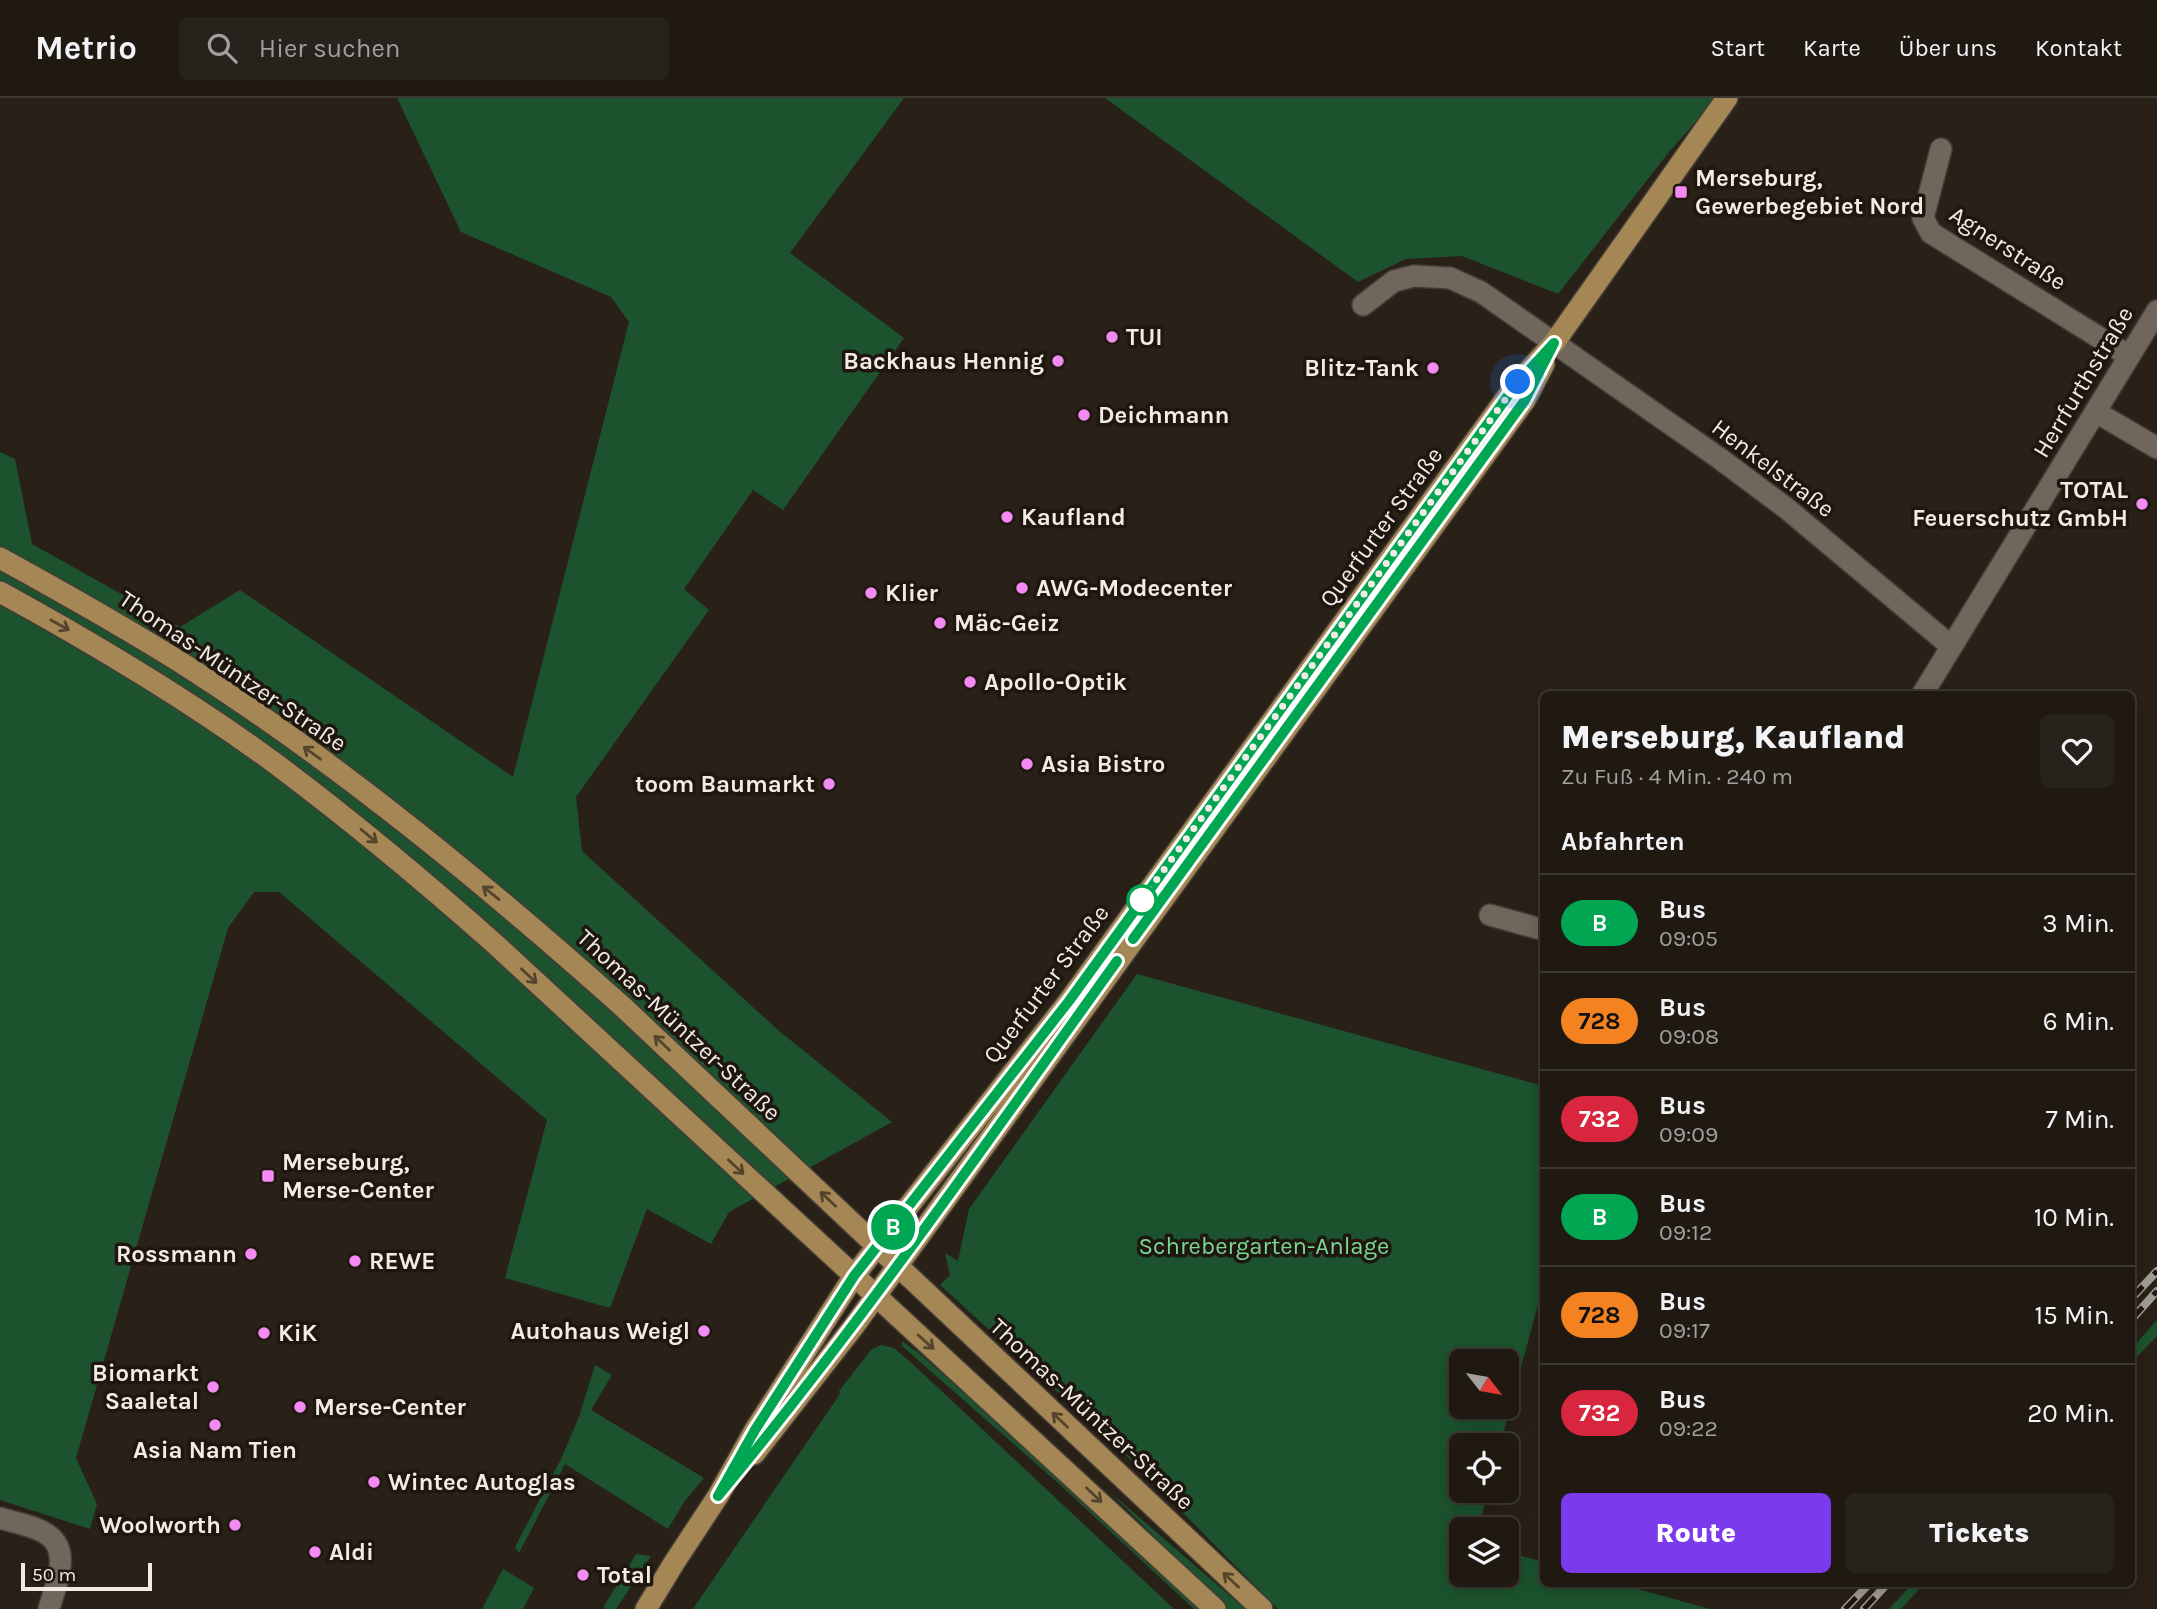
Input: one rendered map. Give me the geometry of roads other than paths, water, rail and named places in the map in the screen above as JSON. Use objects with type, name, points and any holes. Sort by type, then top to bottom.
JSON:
[{"type":"main road","name":"Querfurter Straße","points":[[646,1609],[718,1496],[755,1430],[854,1276],[1069,1001],[1518,382],[1554,343],[1727,98]]},
{"type":"main road","name":"Querfurter Straße","points":[[718,1496],[780,1422],[898,1266],[1517,411],[1530,392],[1554,343]]},
{"type":"main road","name":"Thomas-Müntzer-Straße","points":[[0,558],[92,608],[190,668],[287,735],[402,821],[533,927],[622,1006],[1262,1609]]},
{"type":"main road","points":[[0,592],[86,639],[184,700],[275,763],[352,822],[495,944],[1215,1609]]},
{"type":"street","name":"Agnerstraße","points":[[1941,149],[1923,218],[1931,233],[2129,356]]},
{"type":"street","points":[[1363,305],[1394,281],[1414,276],[1450,278],[1480,292],[1554,343]]},
{"type":"street","name":"Herrfurthstraße","points":[[1924,691],[2157,311]]},
{"type":"street","name":"Henkelstraße","points":[[1554,343],[1786,508],[1951,646]]},
{"type":"street","points":[[2096,412],[2157,448]]},
{"type":"street","points":[[1490,915],[1540,929]]},
{"type":"street","points":[[0,1518],[48,1535],[58,1546],[61,1555],[49,1609]]},
{"type":"railway","points":[[2135,1295],[2157,1271]]},
{"type":"railway","points":[[2135,1316],[2157,1291]]},
{"type":"railway","points":[[1845,1609],[1866,1587]]},
{"type":"railway","points":[[1864,1609],[1884,1587]]},
{"type":"place","name":"Merseburg, Gewerbegebiet Nord","points":[[1681,192]]},
{"type":"place","name":"TUI","points":[[1112,337]]},
{"type":"place","name":"Backhaus Hennig","points":[[1058,361]]},
{"type":"place","name":"Blitz-Tank","points":[[1433,368]]},
{"type":"place","name":"Deichmann","points":[[1084,415]]},
{"type":"place","name":"TOTAL Feuerschutz GmbH","points":[[2142,504]]},
{"type":"place","name":"Kaufland","points":[[1007,517]]},
{"type":"place","name":"AWG-Modecenter","points":[[1022,588]]},
{"type":"place","name":"Klier","points":[[871,593]]},
{"type":"place","name":"Mäc-Geiz","points":[[940,623]]},
{"type":"place","name":"Apollo-Optik","points":[[970,682]]},
{"type":"place","name":"Asia Bistro","points":[[1027,764]]},
{"type":"place","name":"toom Baumarkt","points":[[829,784]]},
{"type":"place","name":"Merseburg, Merse-Center","points":[[268,1176]]},
{"type":"place","name":"Rossmann","points":[[251,1254]]},
{"type":"place","name":"REWE","points":[[355,1261]]},
{"type":"place","name":"Autohaus Weigl","points":[[704,1331]]},
{"type":"place","name":"KiK","points":[[264,1333]]},
{"type":"place","name":"Biomarkt Saaletal","points":[[213,1387]]},
{"type":"place","name":"Merse-Center","points":[[300,1407]]},
{"type":"place","name":"Asia Nam Tien","points":[[215,1425]]},
{"type":"place","name":"Wintec Autoglas","points":[[374,1482]]},
{"type":"place","name":"Woolworth","points":[[235,1525]]},
{"type":"place","name":"Aldi","points":[[315,1552]]},
{"type":"place","name":"Total","points":[[583,1575]]},
{"type":"park label","name":"Schrebergarten-Anlage","points":[[1264,1246]]}]
